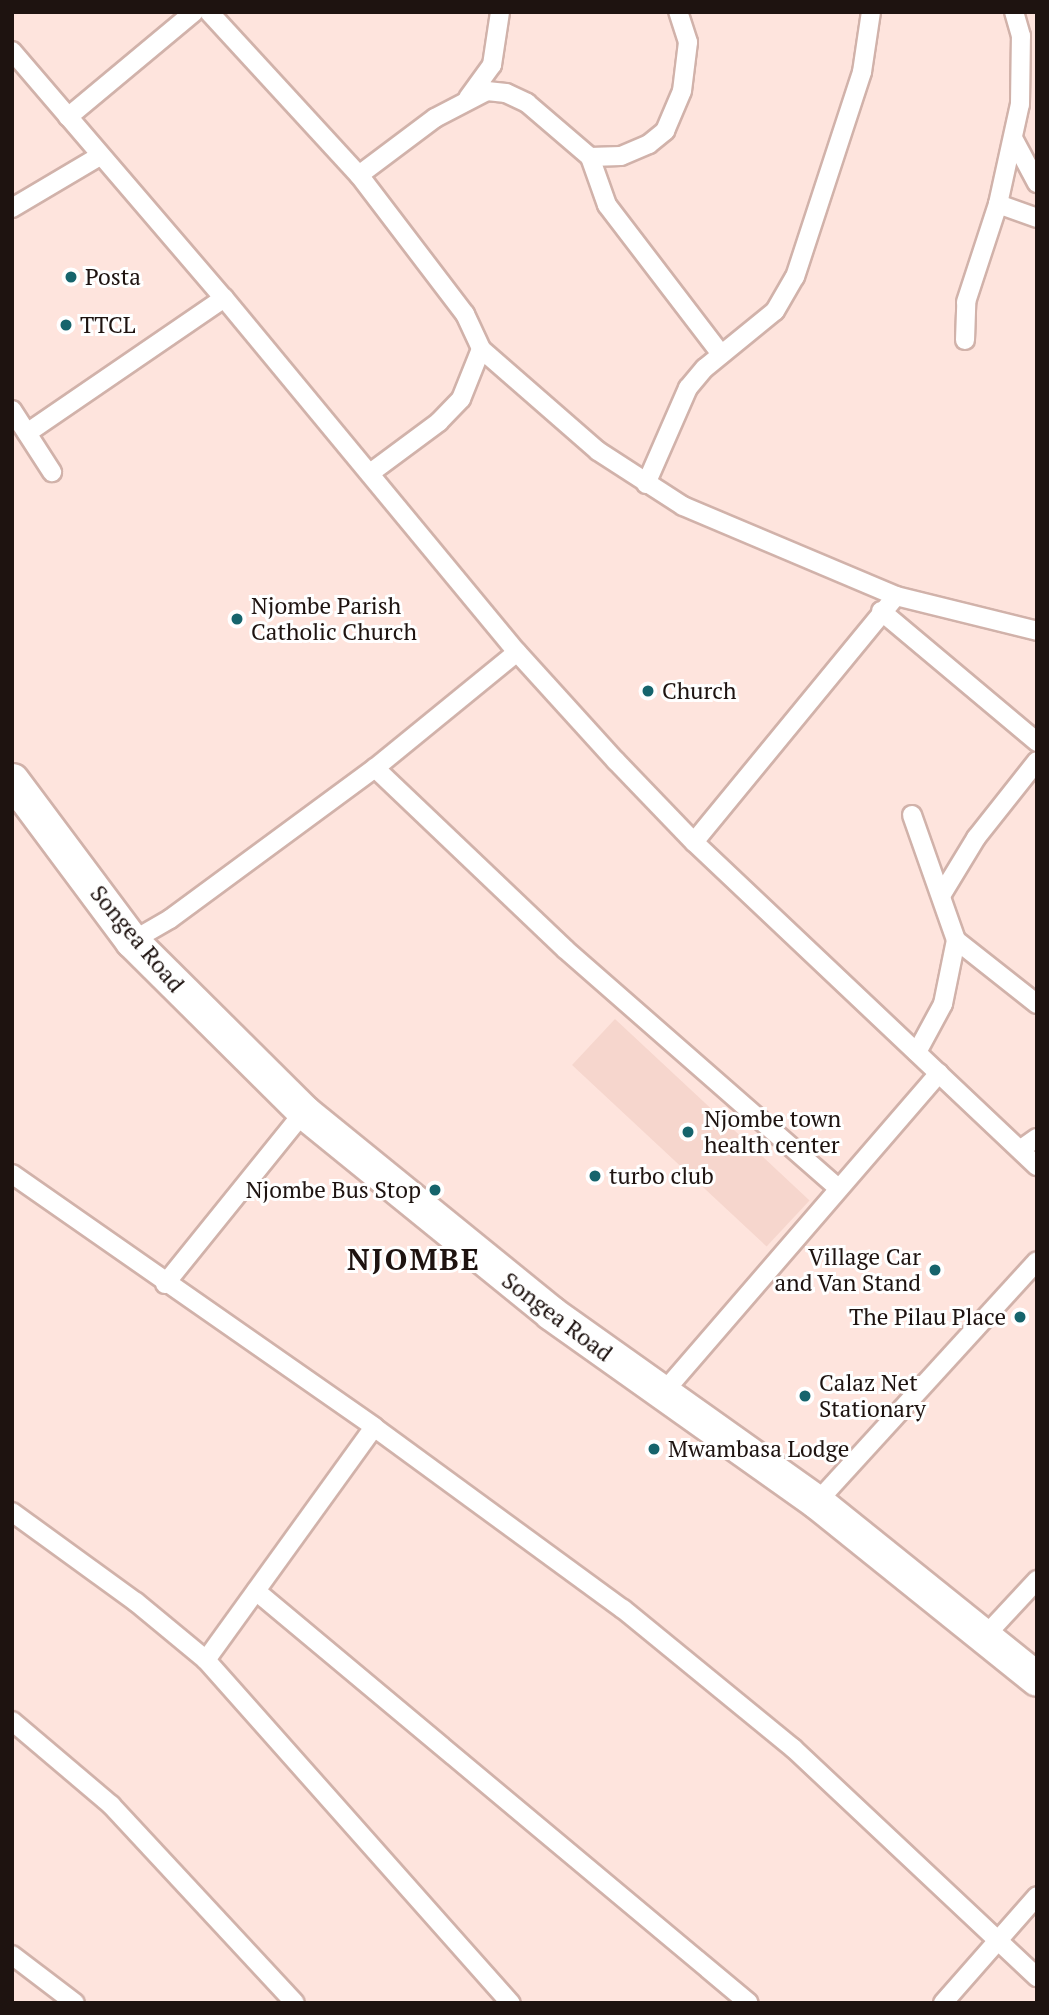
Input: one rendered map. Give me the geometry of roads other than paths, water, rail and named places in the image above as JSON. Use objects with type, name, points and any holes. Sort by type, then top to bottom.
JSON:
[{"type":"highway","name":"Songea Road","points":[[12,780],[132,941],[304,1112],[440,1227],[662,1394],[817,1502],[1037,1679]]},
{"type":"street","points":[[68,117],[194,12]]},
{"type":"street","points":[[208,12],[359,175],[465,314],[481,349],[555,416],[646,484],[726,528],[896,596],[1037,631]]},
{"type":"street","points":[[468,98],[492,65],[500,12]]},
{"type":"street","points":[[359,175],[468,98],[487,91],[506,93],[527,103],[576,150],[590,157],[621,156],[665,131],[682,91],[688,42],[678,12]]},
{"type":"street","points":[[646,484],[688,388],[721,354],[775,311],[795,277],[862,72],[871,12]]},
{"type":"street","points":[[1016,19],[1037,29]]},
{"type":"street","points":[[965,340],[966,302],[998,204],[1014,140],[1022,65],[1016,19]]},
{"type":"street","points":[[12,51],[224,298],[517,652],[694,842],[1037,1166]]},
{"type":"street","points":[[1014,140],[1037,183]]},
{"type":"street","points":[[12,208],[100,156]]},
{"type":"street","points":[[590,157],[607,205],[721,354]]},
{"type":"street","points":[[998,204],[1037,218]]},
{"type":"street","points":[[27,433],[224,298]]},
{"type":"street","points":[[370,473],[461,399],[481,349]]},
{"type":"street","points":[[12,410],[52,471]]},
{"type":"street","points":[[694,842],[896,596]]},
{"type":"street","points":[[881,611],[1037,742]]},
{"type":"street","points":[[132,941],[170,919],[375,768],[517,652]]},
{"type":"street","points":[[942,894],[975,838],[1037,761]]},
{"type":"street","points":[[375,768],[565,949],[837,1187]]},
{"type":"street","points":[[912,815],[956,940],[943,1003],[916,1052]]},
{"type":"street","points":[[956,940],[1033,994]]},
{"type":"street","points":[[662,1394],[837,1187],[939,1073]]},
{"type":"street","points":[[164,1284],[304,1112]]},
{"type":"street","points":[[1021,1149],[1037,1138]]},
{"type":"street","points":[[12,1174],[164,1284],[374,1427],[550,1554],[720,1686],[793,1748],[1037,1977]]},
{"type":"street","points":[[817,1502],[1037,1261]]},
{"type":"street","points":[[206,1660],[374,1427]]},
{"type":"street","points":[[12,1512],[136,1602],[206,1660],[511,2003]]},
{"type":"street","points":[[984,1637],[1037,1580]]},
{"type":"street","points":[[256,1591],[748,2003]]},
{"type":"street","points":[[12,1721],[111,1805],[295,2003]]},
{"type":"street","points":[[943,2003],[1037,1896]]},
{"type":"street","points":[[12,1955],[75,2003]]},
{"type":"place","name":"Posta","points":[[71,277]]},
{"type":"place","name":"TTCL","points":[[66,325]]},
{"type":"place","name":"Njombe Parish Catholic Church","points":[[237,619]]},
{"type":"place","name":"Church","points":[[648,691]]},
{"type":"place","name":"Njombe town health center","points":[[688,1132]]},
{"type":"place","name":"turbo club","points":[[595,1176]]},
{"type":"place","name":"Njombe Bus Stop","points":[[435,1190]]},
{"type":"place","name":"Village Car and Van Stand","points":[[935,1270]]},
{"type":"place","name":"The Pilau Place","points":[[1020,1317]]},
{"type":"place","name":"Calaz Net Stationary","points":[[805,1396]]},
{"type":"place","name":"Mwambasa Lodge","points":[[654,1449]]},
{"type":"district","name":"NJOMBE","points":[[414,1259]]}]
